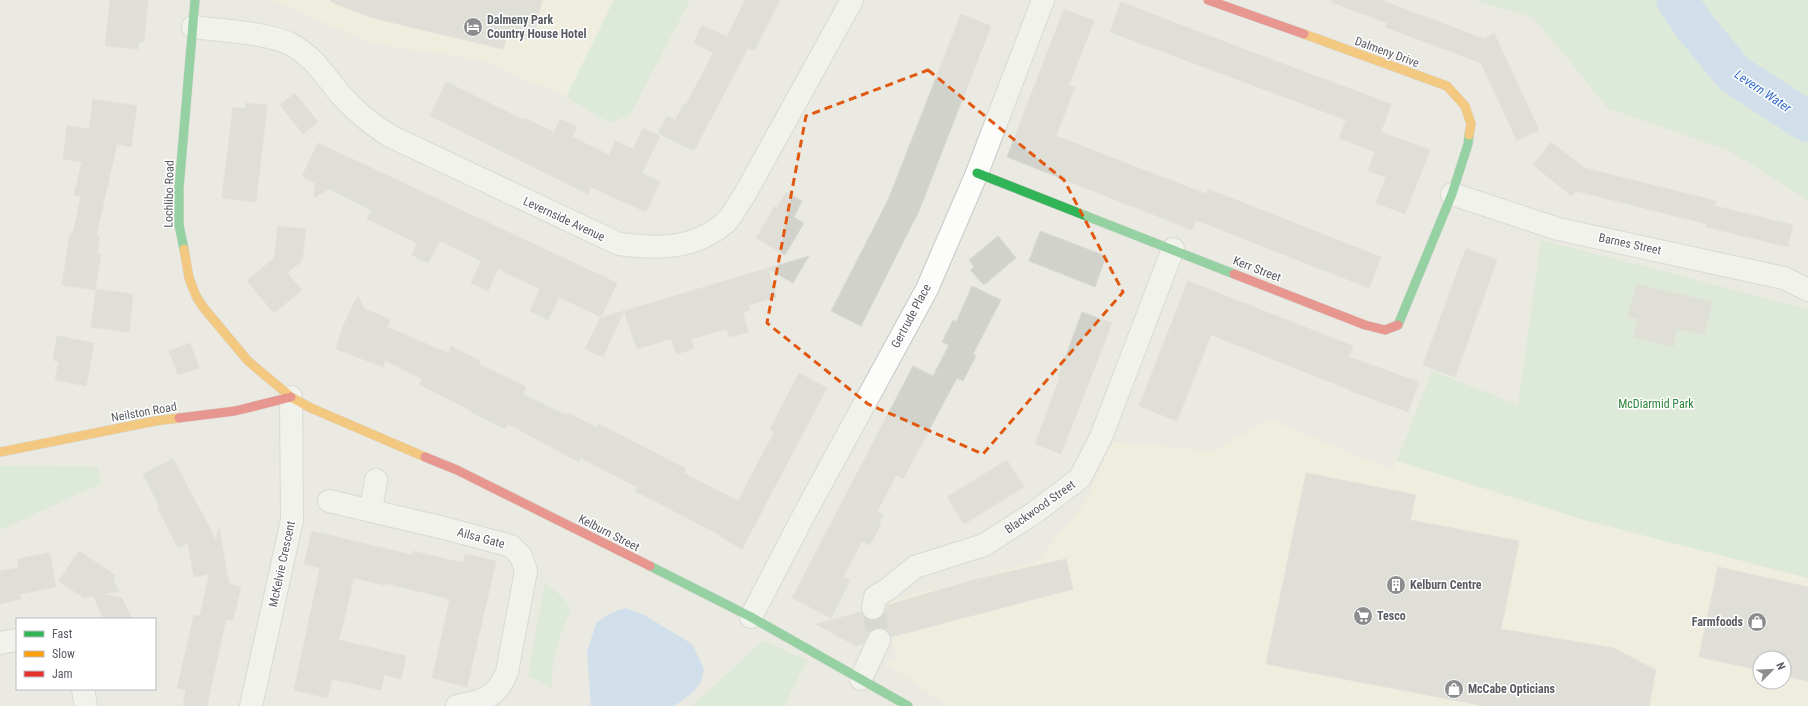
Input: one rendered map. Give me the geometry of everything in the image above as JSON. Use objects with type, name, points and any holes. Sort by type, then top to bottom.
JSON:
[{"type":"street","name":"Lochlibo Road","points":[[195,0],[179,188],[179,225],[189,278],[196,296],[248,361],[291,396]]},
{"type":"street","name":"Levernside Avenue","points":[[193,27],[264,36],[291,44],[315,61],[340,93],[366,121],[390,136],[619,244],[651,248],[694,242],[727,221],[745,194],[852,0]]},
{"type":"street","name":"Gertrude Place","points":[[751,617],[926,289],[977,173],[1043,0]]},
{"type":"street","name":"Dalmeny Drive","points":[[1208,0],[1447,86],[1465,106],[1471,124],[1468,144],[1452,194]]},
{"type":"street","name":"Kerr Street","points":[[977,173],[1365,325],[1385,330],[1398,325],[1452,194]]},
{"type":"street","name":"Barnes Street","points":[[1452,194],[1558,229],[1784,278],[1808,290]]},
{"type":"street","name":"Blackwood Street","points":[[873,608],[875,597],[915,568],[984,545],[1034,513],[1080,478],[1101,437],[1173,249]]},
{"type":"street","name":"Neilston Road","points":[[0,452],[155,421],[235,411],[291,396]]},
{"type":"street","name":"Kelburn Street","points":[[291,396],[311,408],[457,470],[751,617],[908,706]]},
{"type":"street","name":"McKelvie Crescent","points":[[257,705],[292,520],[291,396]]},
{"type":"street","points":[[371,510],[376,480]]},
{"type":"street","name":"Ailsa Gate","points":[[330,501],[511,546],[521,556],[526,571],[507,672],[502,684],[495,693],[480,701],[457,706]]},
{"type":"street","points":[[0,643],[16,640]]},
{"type":"street","points":[[861,679],[879,640]]},
{"type":"street","points":[[83,690],[86,706]]},
{"type":"highlighted area","points":[[928,70],[1064,180],[1123,292],[983,454],[868,404],[767,323],[806,116]]},
{"type":"shaded area","points":[[272,0],[614,0],[566,97],[480,60],[370,43]]},
{"type":"shaded area","points":[[1269,419],[1392,470],[1397,461],[1808,576],[1808,706],[948,706],[885,663],[896,658],[884,603],[1036,562],[1085,503],[1112,441],[1213,451]]},
{"type":"green space","points":[[614,0],[690,0],[630,115],[610,123],[566,97]]},
{"type":"green space","points":[[1475,0],[1808,0],[1808,200],[1730,151],[1608,108],[1534,18]]},
{"type":"green space","name":"McDiarmid Park","points":[[1541,240],[1808,309],[1808,578],[1588,521],[1397,461],[1432,371],[1518,405]]},
{"type":"green space","points":[[0,466],[98,467],[102,483],[0,530]]},
{"type":"green space","points":[[545,582],[565,600],[571,609],[554,657],[552,688],[528,676]]},
{"type":"green space","points":[[763,641],[807,660],[784,706],[692,706]]},
{"type":"water","points":[[626,608],[644,615],[692,644],[704,669],[701,682],[691,694],[674,706],[591,706],[587,651],[597,622],[611,613]]},
{"type":"building","points":[[110,0],[148,0],[144,42],[139,42],[138,49],[105,46]]},
{"type":"building","name":"Dalmeny Park Country House Hotel","points":[[331,0],[542,0],[533,40],[507,36],[503,49],[373,18],[331,2]]},
{"type":"building","points":[[745,0],[780,0],[754,51],[748,48],[694,151],[658,133],[667,116],[675,120],[684,104],[686,105],[713,53],[694,43],[702,25],[727,37]]},
{"type":"building","points":[[1331,0],[1381,0],[1484,39],[1494,33],[1539,130],[1517,141],[1481,63],[1385,27],[1387,23],[1331,2]]},
{"type":"building","points":[[1121,2],[1391,104],[1381,132],[1430,150],[1405,214],[1376,203],[1386,177],[1368,171],[1375,152],[1339,138],[1346,120],[1110,32]]},
{"type":"building","points":[[1064,9],[1094,21],[1069,85],[1075,87],[1056,136],[1206,194],[1208,189],[1381,257],[1369,288],[1196,220],[1192,230],[1007,157]]},
{"type":"building","points":[[961,14],[991,26],[919,211],[861,326],[831,311],[888,200]]},
{"type":"building","points":[[446,82],[524,120],[525,118],[554,132],[560,119],[577,127],[572,137],[609,155],[615,141],[633,149],[643,128],[660,136],[642,173],[660,182],[646,212],[591,187],[588,194],[430,116]]},
{"type":"building","points":[[295,93],[318,122],[303,134],[280,105]]},
{"type":"building","points":[[93,99],[137,106],[131,147],[117,144],[96,237],[100,237],[97,254],[101,255],[95,290],[62,285],[70,233],[73,233],[81,197],[74,195],[82,162],[63,159],[67,126],[89,129]]},
{"type":"building","points":[[246,103],[267,105],[256,202],[222,198],[233,107],[245,109]]},
{"type":"building","points":[[1551,142],[1585,168],[1716,201],[1715,206],[1793,225],[1788,247],[1706,227],[1707,224],[1576,191],[1572,196],[1533,165]]},
{"type":"building","points":[[318,143],[617,283],[601,317],[559,297],[548,320],[530,311],[540,289],[498,269],[488,291],[471,283],[481,261],[440,241],[428,263],[412,255],[417,243],[367,219],[371,210],[329,189],[314,198],[315,183],[302,176]]},
{"type":"building","points":[[786,192],[802,201],[794,217],[804,223],[785,255],[756,238],[775,206],[777,208]]},
{"type":"building","points":[[278,226],[306,229],[302,261],[287,273],[302,290],[274,313],[247,281],[274,258]]},
{"type":"building","points":[[1040,231],[1106,256],[1095,287],[1029,261]]},
{"type":"building","points":[[998,236],[1016,258],[984,285],[970,270],[974,267],[969,260]]},
{"type":"building","points":[[1466,248],[1497,260],[1455,377],[1423,365]]},
{"type":"building","points":[[809,256],[793,283],[768,269],[776,297],[749,305],[750,310],[743,312],[748,332],[729,337],[727,329],[691,339],[694,349],[676,354],[671,339],[637,349],[624,311],[603,357],[585,349],[600,318]]},
{"type":"building","points":[[1188,281],[1353,346],[1349,357],[1419,382],[1408,412],[1348,390],[1211,335],[1177,421],[1139,406]]},
{"type":"building","points":[[1636,284],[1712,302],[1704,335],[1677,329],[1673,347],[1633,337],[1638,319],[1628,317]]},
{"type":"building","points":[[972,286],[1001,300],[973,354],[976,356],[963,381],[957,378],[903,479],[896,475],[877,512],[883,515],[879,523],[881,524],[870,545],[862,541],[843,577],[850,580],[831,618],[792,598],[913,366],[933,376],[949,345],[942,342],[953,320],[956,322]]},
{"type":"building","points":[[96,289],[133,294],[129,332],[91,327]]},
{"type":"building","points":[[358,295],[364,309],[390,319],[387,327],[448,353],[451,346],[480,361],[479,364],[526,387],[523,394],[563,414],[567,415],[568,413],[597,428],[599,424],[686,469],[684,473],[738,501],[774,432],[770,429],[799,373],[827,388],[742,549],[719,536],[720,535],[635,491],[637,487],[581,458],[579,462],[508,424],[505,429],[471,412],[472,411],[419,384],[422,379],[385,360],[383,367],[336,349],[343,326]]},
{"type":"building","points":[[1082,312],[1112,323],[1061,454],[1035,444]]},
{"type":"building","points":[[57,336],[94,343],[86,386],[55,380],[59,362],[53,360]]},
{"type":"building","points":[[190,343],[199,368],[178,375],[169,351]]},
{"type":"building","points":[[173,459],[216,540],[219,528],[229,584],[241,587],[233,620],[226,619],[207,706],[183,706],[186,690],[177,688],[194,615],[200,616],[209,574],[194,577],[188,543],[178,548],[157,507],[159,506],[143,474]]},
{"type":"building","points":[[1007,460],[1024,487],[964,524],[947,497]]},
{"type":"building","name":"Kelburn Centre","points":[[1306,473],[1416,495],[1410,520],[1519,541],[1501,629],[1613,648],[1656,670],[1649,706],[1485,706],[1266,664]]},
{"type":"building","points":[[312,531],[412,555],[413,551],[463,563],[465,554],[496,561],[467,687],[432,678],[450,599],[384,583],[384,585],[354,578],[339,640],[406,656],[401,679],[384,675],[381,690],[332,679],[327,698],[294,690],[320,568],[304,564]]},
{"type":"building","points":[[79,551],[115,575],[113,579],[119,591],[103,594],[122,598],[132,618],[104,618],[93,596],[84,598],[59,581]]},
{"type":"building","points":[[50,553],[56,587],[20,594],[21,599],[0,604],[0,571],[19,568],[17,559]]},
{"type":"building","points":[[1066,559],[1073,589],[891,637],[885,629],[877,628],[872,630],[863,644],[856,646],[816,624],[861,612],[865,618],[877,620],[883,616],[887,605],[977,579]]},
{"type":"building","name":"Farmfoods","points":[[1718,567],[1808,587],[1808,681],[1792,678],[1792,650],[1752,650],[1752,668],[1699,657]]},
{"type":"waterway","name":"Levern Water","points":[[1677,0],[1693,24],[1734,74],[1808,122]]},
{"type":"tunnel","points":[[873,608],[879,640]]},
{"type":"traffic: fast","points":[[184,249],[179,225],[179,188],[195,0]]},
{"type":"traffic: fast","points":[[1398,325],[1452,194],[1468,144],[1469,135]]},
{"type":"traffic: fast","points":[[977,173],[1234,274]]},
{"type":"traffic: fast","points":[[650,566],[751,617],[908,706]]},
{"type":"traffic: slow","points":[[1304,34],[1447,86],[1465,106],[1471,124],[1469,135]]},
{"type":"traffic: slow","points":[[184,249],[189,278],[196,296],[203,307],[248,361],[291,397],[311,408],[425,457]]},
{"type":"traffic: slow","points":[[0,452],[155,421],[179,418]]},
{"type":"traffic: jam","points":[[1208,0],[1304,34]]},
{"type":"traffic: jam","points":[[1234,274],[1365,325],[1385,330],[1398,325]]},
{"type":"traffic: jam","points":[[179,418],[235,411],[291,397]]},
{"type":"traffic: jam","points":[[425,457],[457,470],[650,566]]},
{"type":"place","name":"Dalmeny Park Country House Hotel","points":[[473,27]]},
{"type":"place","name":"Kelburn Centre","points":[[1396,585]]},
{"type":"place","name":"Tesco","points":[[1363,616]]},
{"type":"place","name":"Farmfoods","points":[[1757,622]]},
{"type":"place","name":"McCabe Opticians","points":[[1454,689]]}]
